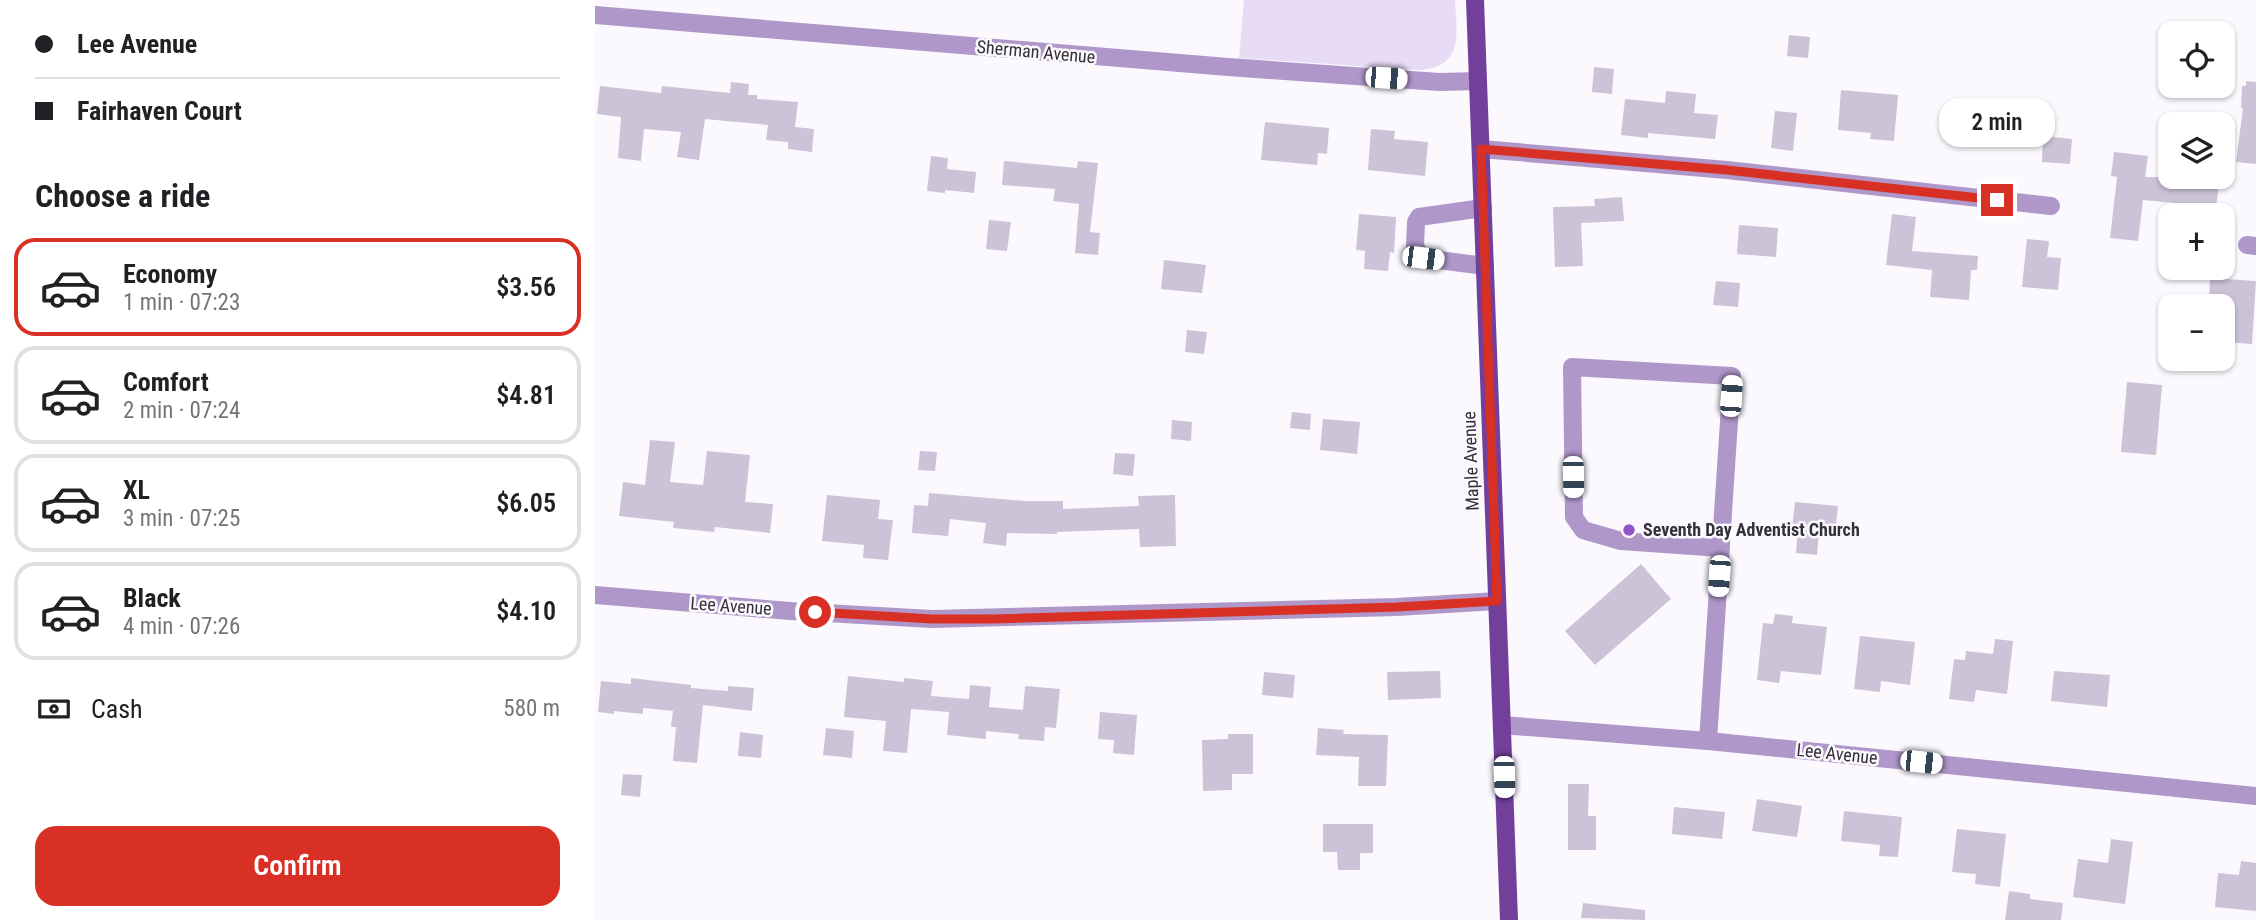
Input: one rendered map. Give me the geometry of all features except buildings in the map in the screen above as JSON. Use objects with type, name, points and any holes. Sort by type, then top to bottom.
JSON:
[{"type":"main road","name":"Maple Avenue","points":[[1475,0],[1509,920]]},
{"type":"street","name":"Sherman Avenue","points":[[595,15],[1241,68],[1439,82],[1478,81]]},
{"type":"street","points":[[1481,149],[1727,170],[2051,206]]},
{"type":"street","points":[[1483,208],[1419,217],[1416,222],[1415,247],[1423,258],[1485,266]]},
{"type":"street","points":[[1708,741],[1721,548],[1732,376],[1572,367],[1574,517],[1583,530],[1621,541],[1721,548]]},
{"type":"street","name":"Lee Avenue","points":[[595,596],[867,616],[956,619],[1383,608],[1497,601]]},
{"type":"street","name":"Lee Avenue","points":[[1502,725],[1708,741],[2256,796]]},
{"type":"shaded area","points":[[1244,0],[1455,0],[1457,26],[1454,48],[1443,63],[1417,70],[1239,58]]},
{"type":"place","name":"Seventh Day Adventist Church","points":[[1629,530]]},
{"type":"route","points":[[815,612],[932,619],[994,619],[1397,607],[1497,601],[1481,149],[1727,170],[1997,200]]}]
